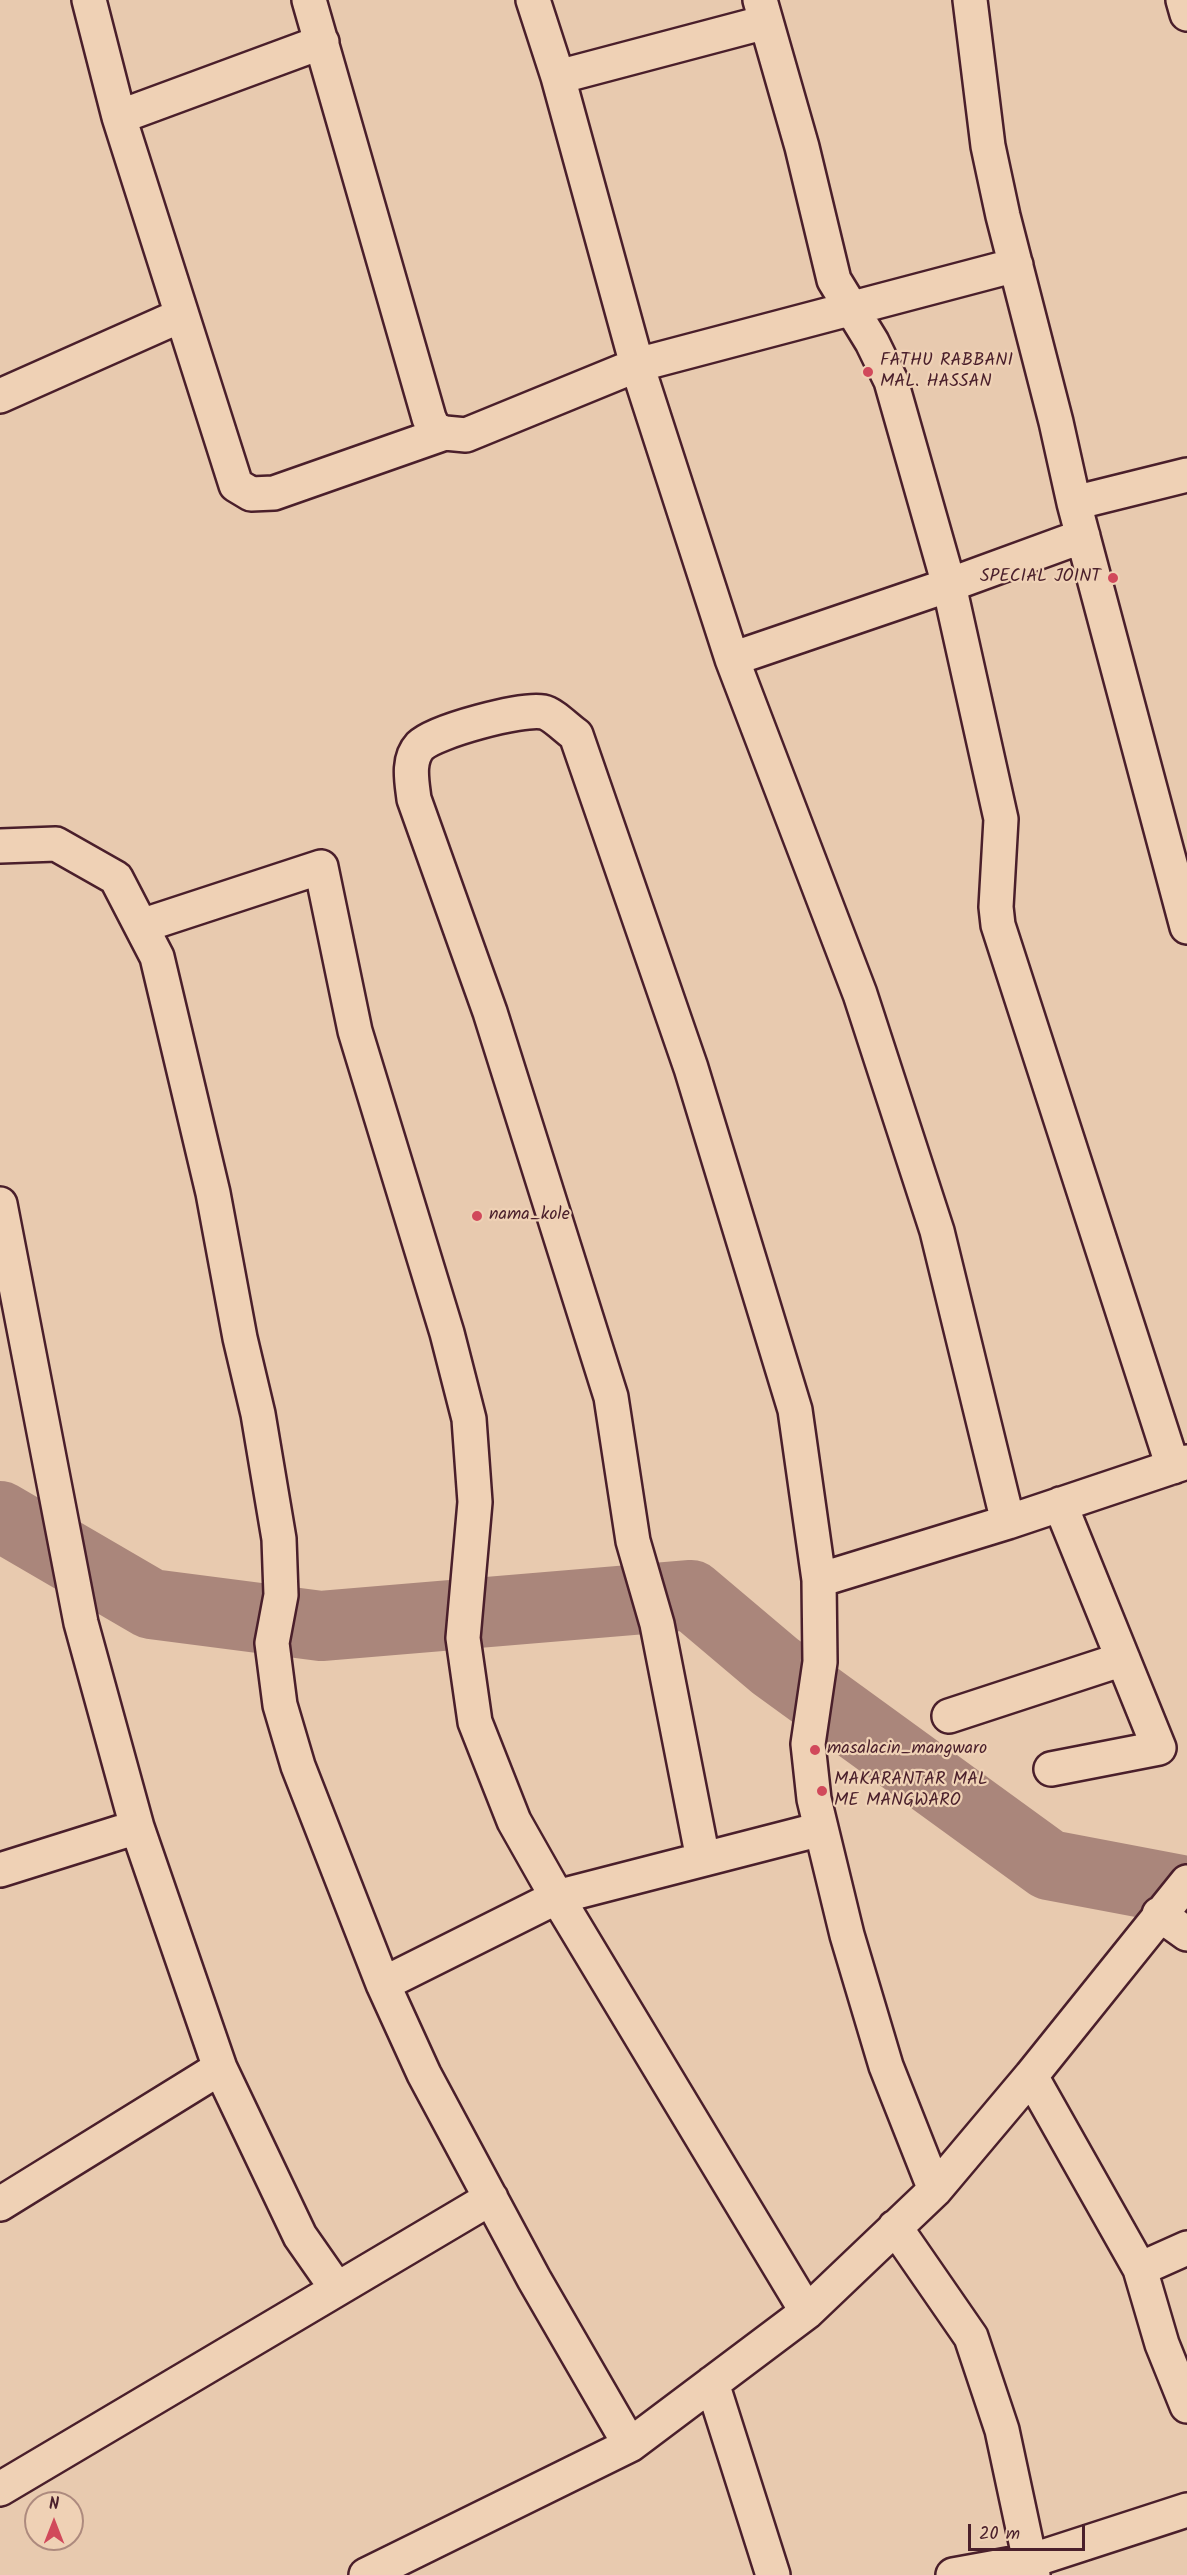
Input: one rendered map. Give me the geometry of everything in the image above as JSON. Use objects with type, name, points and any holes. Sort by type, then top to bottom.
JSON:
[{"type":"street","points":[[90,0],[119,117],[236,485],[251,494],[274,493],[445,434]]},
{"type":"street","points":[[309,0],[429,418],[434,429],[445,434],[466,435],[637,365],[1016,265]]},
{"type":"street","points":[[533,0],[558,77],[637,365],[732,659],[860,994],[933,1220],[1008,1522]]},
{"type":"street","points":[[970,0],[988,146],[1074,503],[1187,927]]},
{"type":"street","points":[[1183,0],[1187,14]]},
{"type":"street","points":[[558,77],[763,11],[802,147],[834,280],[891,381],[949,585],[1001,819],[996,907],[998,925],[1180,1465],[1008,1522],[819,1580]]},
{"type":"street","points":[[119,117],[322,42]]},
{"type":"street","points":[[0,396],[182,315]]},
{"type":"street","points":[[1074,503],[1187,475]]},
{"type":"street","points":[[732,659],[949,585],[1083,536]]},
{"type":"street","points":[[703,1859],[657,1624],[633,1540],[611,1397],[493,1023],[414,799],[410,772],[419,747],[435,736],[518,712],[544,712],[576,735],[691,1068],[795,1410],[819,1580],[820,1662],[808,1744],[814,1799],[847,1935],[886,2066],[935,2190]]},
{"type":"street","points":[[0,846],[56,844],[116,878],[157,957],[213,1193],[240,1338],[258,1414],[279,1539],[281,1595],[272,1643],[280,1705],[298,1766],[383,1984],[424,2074],[534,2279],[630,2445]]},
{"type":"street","points":[[141,926],[321,867],[355,1031],[447,1333],[469,1419],[476,1502],[463,1638],[476,1722],[514,1821],[557,1897],[807,2312]]},
{"type":"street","points":[[0,1204],[81,1623],[137,1827],[220,2068],[300,2236],[337,2289]]},
{"type":"street","points":[[1051,1769],[1159,1748],[1060,1504]]},
{"type":"street","points":[[949,1716],[1123,1659]]},
{"type":"street","points":[[0,1870],[137,1827]]},
{"type":"street","points":[[383,1984],[557,1897],[821,1829]]},
{"type":"street","points":[[366,2575],[420,2563],[630,2445],[807,2312],[935,2190],[1032,2076],[1187,1882]]},
{"type":"street","points":[[1162,1911],[1187,1934]]},
{"type":"street","points":[[0,2204],[220,2068]]},
{"type":"street","points":[[1032,2076],[1140,2269],[1162,2344],[1187,2406]]},
{"type":"street","points":[[0,2488],[491,2198]]},
{"type":"street","points":[[895,2228],[971,2337],[1002,2430],[1032,2568]]},
{"type":"street","points":[[1140,2269],[1187,2247]]},
{"type":"street","points":[[712,2383],[773,2575]]},
{"type":"street","points":[[953,2575],[1032,2568],[1187,2510]]},
{"type":"waterway","points":[[0,1516],[151,1604],[321,1626],[691,1595],[775,1666],[1049,1865],[1187,1891]]},
{"type":"place","name":"FATHU RABBANI MAL. HASSAN","points":[[868,372]]},
{"type":"place","name":"SPECIAL JOINT","points":[[1113,578]]},
{"type":"place","name":"nama_kole","points":[[477,1216]]},
{"type":"place","name":"masalacin_mangwaro","points":[[815,1750]]},
{"type":"place","name":"MAKARANTAR MAL ME MANGWARO","points":[[822,1791]]}]
